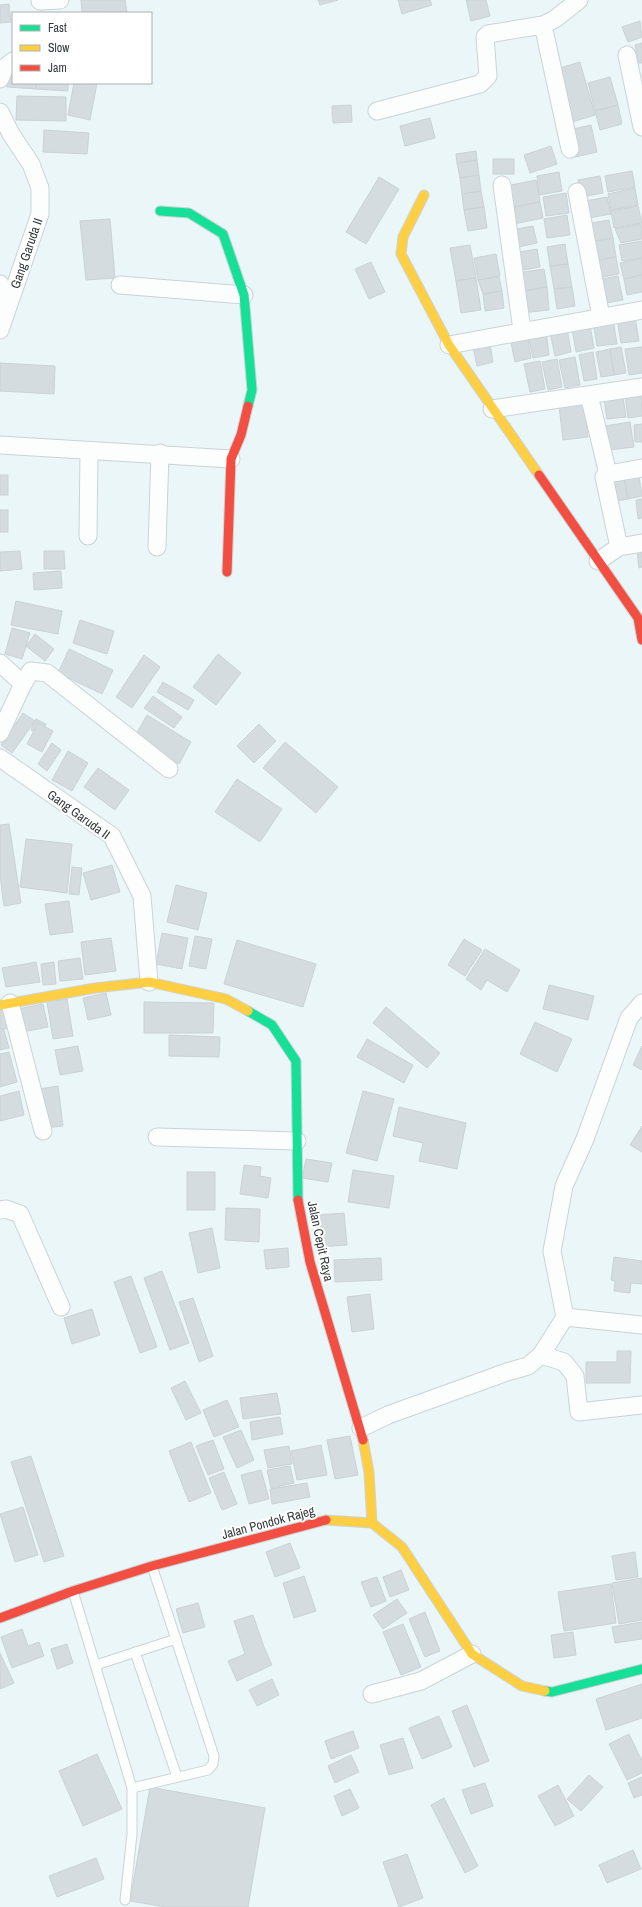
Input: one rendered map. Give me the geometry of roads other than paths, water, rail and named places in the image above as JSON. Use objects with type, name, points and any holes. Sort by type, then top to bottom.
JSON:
[{"type":"street","points":[[40,5],[60,0]]},
{"type":"street","points":[[377,111],[480,84],[488,76],[485,37],[488,34],[543,25],[555,19],[579,0]]},
{"type":"street","points":[[543,25],[570,149]]},
{"type":"street","points":[[627,55],[642,127]]},
{"type":"street","points":[[0,79],[5,66],[12,62]]},
{"type":"street","name":"Gang Garuda II","points":[[0,112],[11,134],[31,164],[40,188],[40,214],[0,330]]},
{"type":"street","points":[[502,185],[522,330]]},
{"type":"street","points":[[577,192],[601,317]]},
{"type":"street","points":[[424,196],[412,216],[403,237],[401,254],[449,345],[492,409],[640,618],[642,640]]},
{"type":"street","points":[[160,211],[189,213],[223,234],[244,295],[252,390],[241,435],[231,459],[227,572]]},
{"type":"street","points":[[0,284],[7,307]]},
{"type":"street","points":[[120,285],[244,295]]},
{"type":"street","points":[[449,345],[522,330],[642,310]]},
{"type":"street","points":[[492,409],[642,387]]},
{"type":"street","points":[[589,395],[608,474]]},
{"type":"street","points":[[0,445],[89,451],[160,453],[231,459]]},
{"type":"street","points":[[88,536],[89,451]]},
{"type":"street","points":[[156,547],[160,453]]},
{"type":"street","points":[[620,547],[604,480],[608,474],[642,468]]},
{"type":"street","points":[[598,560],[620,547],[642,543]]},
{"type":"street","points":[[0,663],[23,684]]},
{"type":"street","points":[[0,733],[23,684],[31,671],[47,672],[169,769]]},
{"type":"street","name":"Gang Garuda II","points":[[0,758],[112,836],[142,896],[149,982]]},
{"type":"street","name":"Jalan Cepit Raya","points":[[5,1004],[95,988],[149,982],[226,999],[272,1025],[296,1061],[298,1207],[310,1262],[347,1378],[361,1428],[369,1472],[372,1523]]},
{"type":"street","points":[[361,1428],[388,1415],[507,1372],[528,1366],[541,1355],[565,1317],[552,1251],[564,1186],[585,1139],[629,1018],[642,1003]]},
{"type":"street","points":[[5,1004],[43,1131]]},
{"type":"street","points":[[157,1137],[297,1141]]},
{"type":"street","points":[[0,1210],[6,1209],[20,1214],[61,1307]]},
{"type":"street","points":[[565,1317],[642,1325]]},
{"type":"street","points":[[541,1355],[564,1362],[575,1376],[579,1412],[642,1405]]},
{"type":"street","name":"Jalan Pondok Rajeg","points":[[0,1618],[73,1591],[152,1566],[324,1520],[372,1523]]},
{"type":"street","points":[[372,1523],[402,1547],[472,1654],[522,1686],[552,1692],[642,1669]]},
{"type":"street","points":[[372,1694],[420,1681],[472,1654]]},
{"type":"lane","points":[[132,1788],[208,1770],[214,1764],[214,1756],[152,1566]]},
{"type":"lane","points":[[73,1591],[132,1788],[132,1834],[124,1900]]},
{"type":"lane","points":[[96,1665],[176,1639]]},
{"type":"lane","points":[[135,1652],[177,1777]]}]
